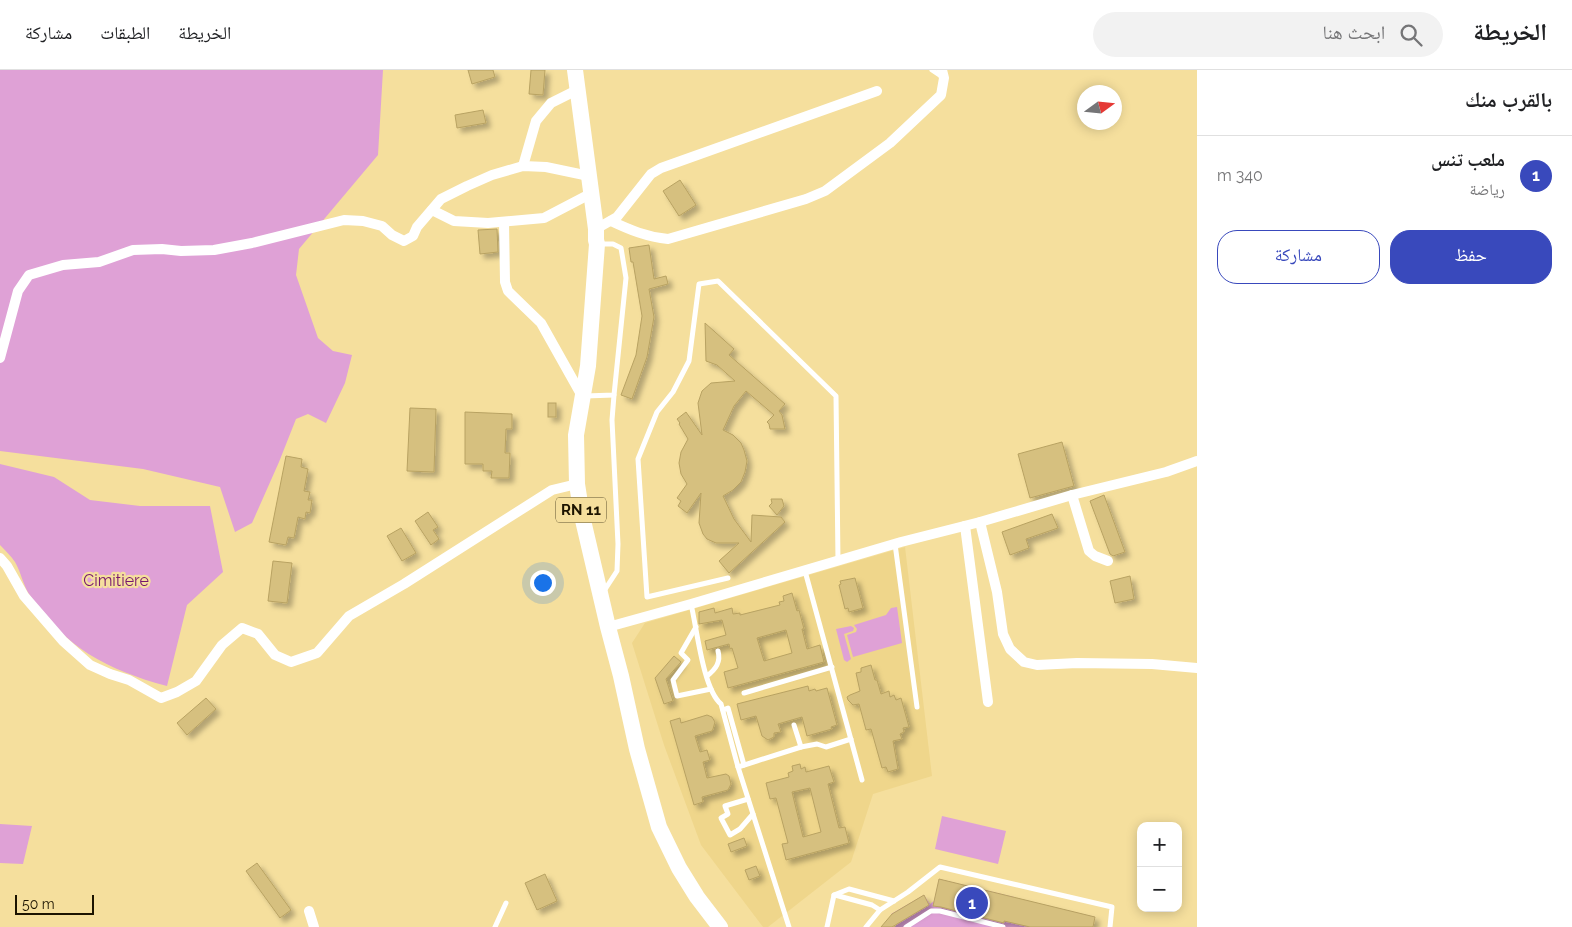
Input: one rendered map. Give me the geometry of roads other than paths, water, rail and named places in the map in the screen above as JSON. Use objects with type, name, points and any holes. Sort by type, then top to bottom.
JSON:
[{"type":"main road","name":"RN 11","points":[[575,70],[596,237],[588,366],[576,435],[577,484],[588,544],[637,749],[659,827],[679,868],[697,898],[720,927]]},
{"type":"street","points":[[611,221],[636,232],[655,238],[668,239],[806,200],[825,191],[890,143],[941,95],[943,74]]},
{"type":"street","points":[[523,166],[536,121],[551,104],[578,90]]},
{"type":"street","points":[[596,237],[623,210],[651,174],[661,168],[877,91]]},
{"type":"street","points":[[0,358],[18,291],[29,274],[63,265],[99,262],[133,250],[214,250],[252,243],[344,220],[382,226],[392,235],[404,241],[413,236],[441,199],[492,175],[523,166],[546,167],[589,176]]},
{"type":"street","points":[[432,210],[454,221],[488,223],[544,218],[590,194]]},
{"type":"street","points":[[504,222],[505,282],[508,291],[541,323],[582,396]]},
{"type":"street","points":[[608,627],[895,543],[980,522],[1072,495],[1166,472],[1197,460]]},
{"type":"street","points":[[0,558],[7,566],[24,596],[63,641],[83,659],[110,674],[129,680],[161,698],[196,681],[222,645],[242,628],[258,634],[276,655],[290,662],[317,653],[349,616],[404,584],[552,490],[577,484]]},
{"type":"street","points":[[1072,495],[1089,551],[1095,556],[1108,561]]},
{"type":"street","points":[[980,522],[997,592],[1003,634],[1010,649],[1024,662],[1036,665],[1076,663],[1152,664],[1197,668]]},
{"type":"street","points":[[965,526],[988,702]]},
{"type":"street","points":[[309,910],[314,927]]},
{"type":"lane","points":[[932,70],[943,74]]},
{"type":"lane","points":[[596,237],[621,248],[626,278],[612,420],[618,544],[617,571],[601,596]]},
{"type":"lane","points":[[728,578],[647,597],[638,458],[658,412],[673,392],[689,360],[699,284],[718,282],[836,396],[838,560]]},
{"type":"lane","points":[[582,396],[614,395]]},
{"type":"lane","points":[[895,543],[917,707]]},
{"type":"lane","points":[[805,570],[862,780]]},
{"type":"lane","points":[[691,604],[706,676],[715,700],[721,704],[738,767],[789,927]]},
{"type":"lane","points":[[696,627],[681,653],[688,660],[673,680],[677,696],[711,689]]},
{"type":"lane","points":[[706,676],[712,672],[718,663],[720,658],[718,651]]},
{"type":"lane","points":[[744,693],[832,667]]},
{"type":"lane","points":[[722,710],[728,708],[744,765]]},
{"type":"lane","points":[[794,725],[801,747]]},
{"type":"lane","points":[[738,767],[801,747],[817,744],[826,747],[851,739]]},
{"type":"lane","points":[[748,799],[725,806],[728,814],[721,818],[730,835],[740,830],[753,814]]},
{"type":"lane","points":[[866,927],[880,910],[908,892],[940,867],[1112,907],[1110,927]]},
{"type":"lane","points":[[834,895],[848,889],[894,901]]},
{"type":"lane","points":[[834,895],[872,905],[880,910]]},
{"type":"lane","points":[[826,927],[834,895]]},
{"type":"lane","points":[[495,927],[506,904]]},
{"type":"lane","points":[[906,927],[931,911],[940,911],[1003,927]]},
{"type":"place","name":"ملعب تنس","points":[[972,903]]},
{"type":"park label","name":"Cimitiere","points":[[116,580]]}]
